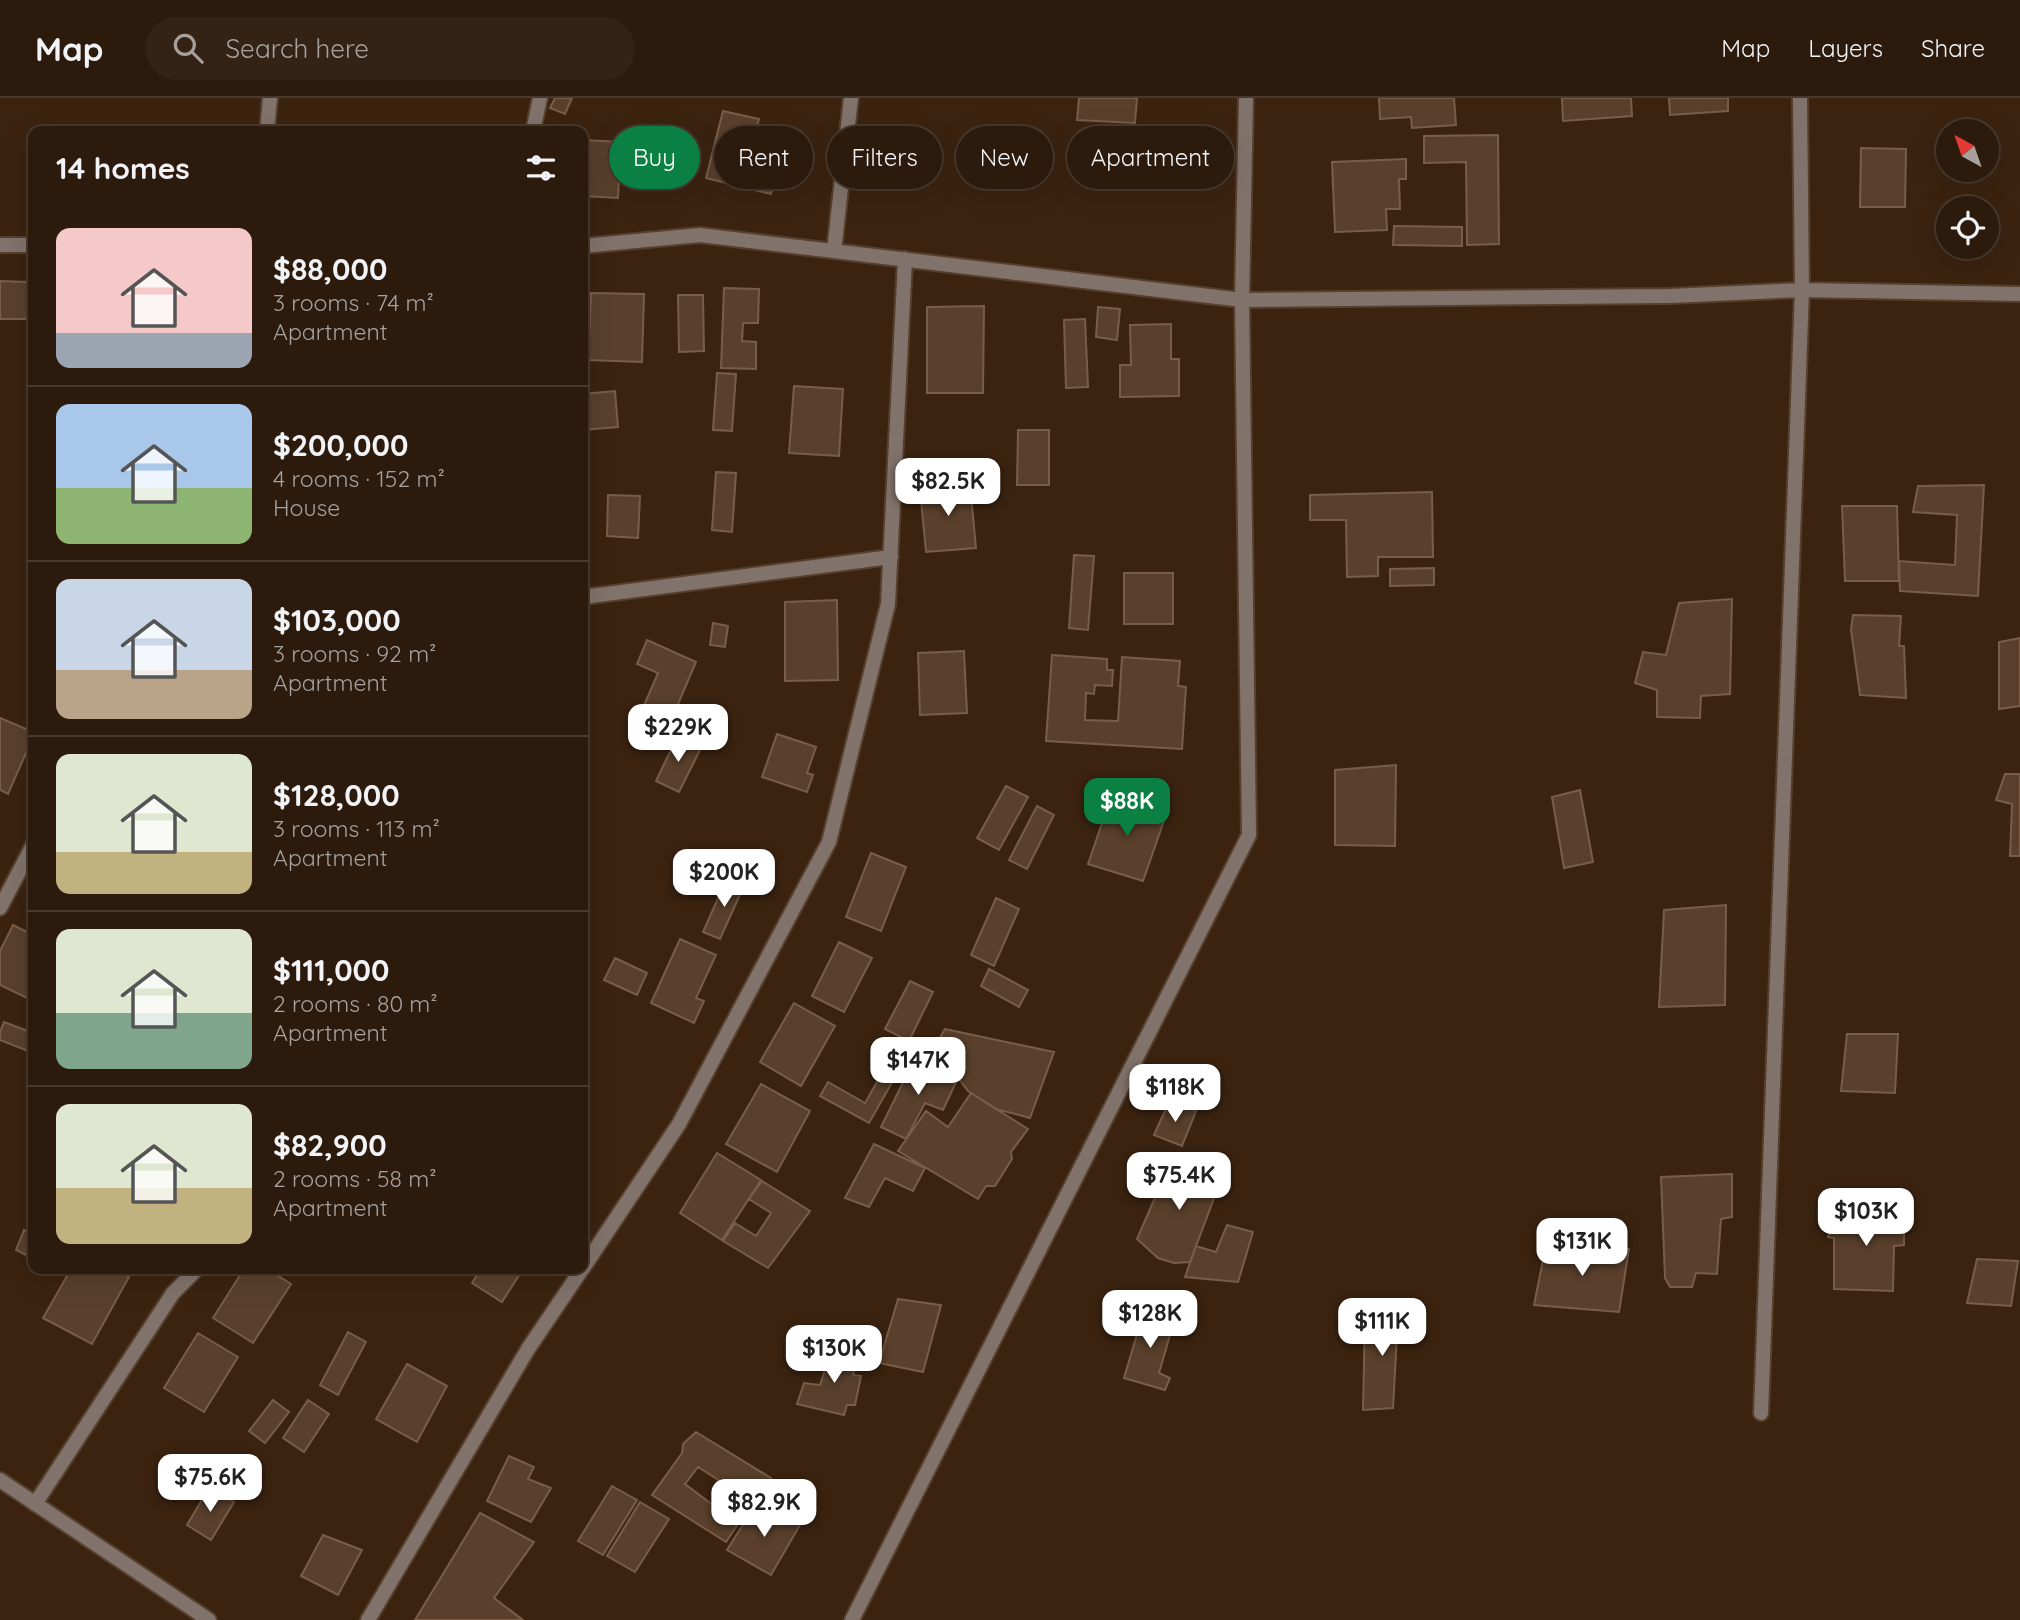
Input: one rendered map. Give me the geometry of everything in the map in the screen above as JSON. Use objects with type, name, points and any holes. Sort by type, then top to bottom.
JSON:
[{"type":"street","points":[[267,126],[270,98]]},
{"type":"street","points":[[534,126],[540,98]]},
{"type":"street","points":[[834,251],[851,98]]},
{"type":"street","points":[[852,1620],[1249,835],[1242,300],[1247,98]]},
{"type":"street","points":[[1761,1413],[1802,290],[1800,98]]},
{"type":"street","points":[[588,245],[700,234],[1242,300],[1670,296],[1802,290],[2020,295]]},
{"type":"street","points":[[0,245],[28,245]]},
{"type":"street","points":[[588,1259],[680,1124],[829,842],[888,604],[905,260]]},
{"type":"street","points":[[588,596],[891,557]]},
{"type":"street","points":[[0,908],[28,855]]},
{"type":"street","points":[[35,1504],[173,1293],[192,1274]]},
{"type":"street","points":[[368,1620],[528,1349],[578,1274]]},
{"type":"street","points":[[0,1480],[209,1620]]},
{"type":"building","points":[[555,98],[572,98],[565,114],[550,108]]},
{"type":"building","points":[[1079,98],[1137,98],[1135,123],[1077,120]]},
{"type":"building","points":[[1379,98],[1454,98],[1456,125],[1412,128],[1411,117],[1380,119]]},
{"type":"building","points":[[1562,98],[1631,98],[1632,116],[1563,121]]},
{"type":"building","points":[[1669,98],[1728,98],[1728,111],[1670,115]]},
{"type":"building","points":[[723,111],[759,119],[757,126],[719,126]]},
{"type":"building","points":[[1498,135],[1499,244],[1467,245],[1466,162],[1424,163],[1424,136]]},
{"type":"building","points":[[588,140],[609,141],[609,189],[618,189],[618,198],[588,196]]},
{"type":"building","points":[[714,146],[714,180],[706,178]]},
{"type":"building","points":[[1861,148],[1906,149],[1905,207],[1860,207]]},
{"type":"building","points":[[1406,159],[1406,179],[1399,179],[1400,209],[1386,209],[1387,230],[1335,232],[1332,162]]},
{"type":"building","points":[[751,189],[772,189],[771,194]]},
{"type":"building","points":[[1394,226],[1462,227],[1462,246],[1393,245]]},
{"type":"building","points":[[0,281],[28,282],[27,319],[0,319]]},
{"type":"building","points":[[724,288],[759,289],[758,323],[743,323],[742,341],[756,342],[756,369],[721,368]]},
{"type":"building","points":[[591,293],[644,294],[642,362],[588,360]]},
{"type":"building","points":[[678,295],[703,295],[704,351],[679,352]]},
{"type":"building","points":[[984,306],[983,393],[927,393],[927,307]]},
{"type":"building","points":[[1098,307],[1120,309],[1117,340],[1096,337]]},
{"type":"building","points":[[1085,319],[1088,387],[1066,388],[1064,320]]},
{"type":"building","points":[[1171,324],[1171,359],[1179,359],[1179,396],[1120,397],[1120,365],[1131,365],[1130,325]]},
{"type":"building","points":[[717,373],[736,374],[732,431],[713,430]]},
{"type":"building","points":[[794,386],[843,389],[839,456],[789,453]]},
{"type":"building","points":[[615,391],[618,427],[588,430],[588,394]]},
{"type":"building","points":[[1018,430],[1049,430],[1049,485],[1017,485]]},
{"type":"building","points":[[716,472],[736,473],[732,532],[712,530]]},
{"type":"building","points":[[970,484],[976,548],[926,552],[920,489]]},
{"type":"building","points":[[1984,485],[1978,596],[1900,591],[1899,561],[1955,565],[1957,515],[1913,512],[1918,486]]},
{"type":"building","points":[[1432,492],[1433,557],[1378,557],[1378,576],[1347,577],[1346,520],[1310,520],[1310,495]]},
{"type":"building","points":[[608,495],[640,496],[638,538],[607,536]]},
{"type":"building","points":[[1842,506],[1897,506],[1899,581],[1845,581]]},
{"type":"building","points":[[1074,555],[1094,556],[1088,630],[1069,628]]},
{"type":"building","points":[[1434,568],[1434,585],[1390,586],[1390,569]]},
{"type":"building","points":[[1124,573],[1173,573],[1173,624],[1124,624]]},
{"type":"building","points":[[1732,599],[1730,694],[1701,696],[1700,718],[1657,717],[1657,690],[1635,683],[1643,652],[1666,655],[1679,603]]},
{"type":"building","points":[[837,600],[838,680],[785,681],[785,602]]},
{"type":"building","points":[[1853,615],[1901,616],[1899,646],[1904,646],[1906,698],[1860,695],[1851,630]]},
{"type":"building","points":[[713,623],[728,626],[725,647],[710,645]]},
{"type":"building","points":[[2020,638],[2020,706],[1999,709],[1999,642]]},
{"type":"building","points":[[647,640],[696,662],[667,730],[639,717],[658,673],[637,664]]},
{"type":"building","points":[[964,651],[967,713],[920,715],[918,653]]},
{"type":"building","points":[[1052,655],[1107,659],[1107,670],[1113,670],[1112,686],[1095,685],[1094,694],[1086,693],[1085,720],[1118,721],[1122,657],[1180,661],[1178,686],[1186,687],[1182,749],[1046,741]]},
{"type":"building","points":[[0,718],[28,730],[28,748],[8,794],[0,790]]},
{"type":"building","points":[[777,734],[816,747],[807,773],[813,775],[807,792],[762,777]]},
{"type":"building","points":[[677,737],[701,748],[679,792],[656,781]]},
{"type":"building","points":[[1396,765],[1395,846],[1335,845],[1335,770]]},
{"type":"building","points":[[2005,774],[2020,774],[2020,856],[2010,856],[2012,804],[1996,800]]},
{"type":"building","points":[[1006,786],[1028,797],[999,850],[977,838]]},
{"type":"building","points":[[1580,790],[1593,862],[1564,868],[1552,797]]},
{"type":"building","points":[[1112,794],[1167,812],[1143,881],[1088,864]]},
{"type":"building","points":[[1037,806],[1054,815],[1027,869],[1009,860]]},
{"type":"building","points":[[871,853],[906,867],[881,931],[846,917]]},
{"type":"building","points":[[727,878],[744,886],[720,939],[703,932]]},
{"type":"building","points":[[996,898],[1019,909],[994,966],[971,955]]},
{"type":"building","points":[[1726,905],[1725,1005],[1659,1007],[1664,910]]},
{"type":"building","points":[[13,925],[28,932],[28,999],[0,985],[0,951]]},
{"type":"building","points":[[680,939],[716,955],[696,998],[704,1001],[694,1023],[651,1003]]},
{"type":"building","points":[[839,942],[872,958],[844,1012],[812,996]]},
{"type":"building","points":[[615,958],[647,973],[637,995],[604,980]]},
{"type":"building","points":[[989,969],[1028,990],[1019,1007],[981,986]]},
{"type":"building","points":[[910,981],[933,992],[909,1041],[885,1029]]},
{"type":"building","points":[[794,1003],[835,1026],[801,1086],[760,1062]]},
{"type":"building","points":[[4,1022],[28,1031],[28,1051],[0,1040]]},
{"type":"building","points":[[945,1029],[1054,1052],[1030,1118],[996,1109],[968,1091],[958,1078],[941,1070],[946,1055],[934,1048]]},
{"type":"building","points":[[1847,1034],[1898,1034],[1895,1093],[1841,1091]]},
{"type":"building","points":[[894,1052],[906,1058],[869,1123],[820,1096],[828,1082],[865,1103]]},
{"type":"building","points":[[914,1060],[958,1078],[943,1110],[925,1103],[906,1139],[881,1127]]},
{"type":"building","points":[[761,1084],[810,1111],[777,1172],[726,1144]]},
{"type":"building","points":[[971,1093],[1028,1129],[1011,1152],[1012,1159],[995,1186],[986,1186],[978,1199],[898,1151],[926,1111],[948,1127]]},
{"type":"building","points":[[1169,1102],[1196,1111],[1182,1146],[1154,1135]]},
{"type":"building","points":[[874,1144],[925,1168],[913,1191],[885,1178],[869,1207],[845,1198]]},
{"type":"building","points":[[717,1153],[761,1180],[722,1240],[680,1213]]},
{"type":"building","points":[[1173,1156],[1222,1177],[1190,1262],[1174,1263],[1158,1258],[1137,1239]]},
{"type":"building","points":[[1732,1174],[1732,1217],[1721,1219],[1717,1274],[1696,1273],[1692,1287],[1670,1287],[1665,1278],[1661,1177]]},
{"type":"building","points":[[762,1181],[810,1211],[768,1268],[723,1241],[735,1223],[756,1236],[771,1213],[749,1199]]},
{"type":"building","points":[[1904,1209],[1904,1245],[1894,1246],[1893,1291],[1834,1289],[1834,1238],[1828,1237],[1838,1211]]},
{"type":"building","points":[[1227,1225],[1253,1232],[1238,1282],[1185,1277],[1196,1246],[1216,1252]]},
{"type":"building","points":[[24,1230],[28,1232],[26,1255],[16,1250]]},
{"type":"building","points":[[1546,1245],[1629,1249],[1619,1312],[1534,1305]]},
{"type":"building","points":[[1977,1259],[2018,1261],[2011,1306],[1967,1303]]},
{"type":"building","points":[[68,1274],[123,1274],[129,1277],[92,1344],[43,1318]]},
{"type":"building","points":[[241,1274],[275,1274],[291,1284],[253,1343],[213,1318]]},
{"type":"building","points":[[478,1274],[520,1274],[502,1302],[472,1283]]},
{"type":"building","points":[[898,1299],[941,1305],[923,1372],[879,1363]]},
{"type":"building","points":[[1145,1307],[1175,1318],[1159,1373],[1170,1378],[1165,1390],[1124,1378]]},
{"type":"building","points":[[1365,1314],[1412,1315],[1413,1331],[1397,1335],[1393,1408],[1363,1410]]},
{"type":"building","points":[[348,1332],[366,1342],[338,1395],[320,1385]]},
{"type":"building","points":[[198,1333],[238,1357],[204,1412],[164,1388]]},
{"type":"building","points":[[831,1351],[858,1353],[853,1375],[861,1376],[855,1405],[847,1405],[844,1415],[797,1404],[804,1383],[820,1385]]},
{"type":"building","points":[[407,1364],[447,1386],[417,1442],[376,1419]]},
{"type":"building","points":[[273,1400],[289,1412],[265,1443],[249,1431]]},
{"type":"building","points":[[308,1400],[329,1414],[304,1452],[283,1438]]},
{"type":"building","points":[[696,1432],[771,1478],[753,1502],[698,1467],[685,1484],[738,1524],[726,1542],[652,1495],[682,1453],[683,1444]]},
{"type":"building","points":[[509,1456],[534,1467],[528,1479],[551,1488],[531,1522],[487,1501]]},
{"type":"building","points":[[612,1486],[637,1500],[603,1555],[578,1541]]},
{"type":"building","points":[[209,1488],[234,1502],[211,1540],[187,1525]]},
{"type":"building","points":[[640,1502],[669,1519],[635,1572],[607,1556]]},
{"type":"building","points":[[756,1504],[800,1525],[771,1575],[727,1550]]},
{"type":"building","points":[[480,1513],[534,1542],[494,1598],[523,1620],[415,1620]]},
{"type":"building","points":[[323,1535],[362,1550],[338,1595],[301,1576]]}]
